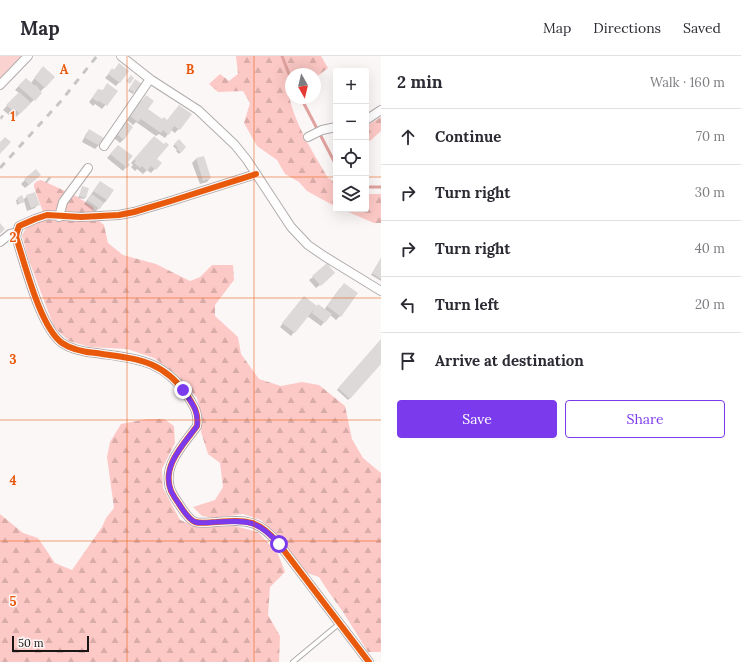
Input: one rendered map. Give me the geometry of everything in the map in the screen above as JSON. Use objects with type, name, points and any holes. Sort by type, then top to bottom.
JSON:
[{"type":"street","points":[[0,85],[28,56]]},
{"type":"street","points":[[122,56],[150,79],[198,110],[235,145],[247,160],[291,227],[308,245],[381,291]]},
{"type":"street","points":[[104,146],[150,79]]},
{"type":"street","points":[[369,118],[381,110]]},
{"type":"street","points":[[308,137],[322,130],[333,128]]},
{"type":"street","points":[[59,217],[63,202],[88,168]]},
{"type":"street","points":[[256,174],[134,212],[104,216],[59,217],[47,215],[35,218],[19,226],[16,237],[41,312],[51,331],[62,343],[77,351],[140,360],[157,367],[175,381],[196,408],[198,418],[197,426],[171,464],[169,477],[171,490],[184,513],[194,522],[242,521],[253,523],[262,527],[279,544],[369,662]]},
{"type":"street","points":[[0,242],[10,234],[17,232]]},
{"type":"lane","points":[[293,662],[340,623]]},
{"type":"shaded area","points":[[0,56],[23,56],[0,79]]},
{"type":"green space","points":[[236,56],[321,56],[328,68],[321,73],[321,68],[285,68],[285,104],[291,104],[304,136],[328,178],[333,180],[333,205],[307,191],[299,182],[285,174],[277,160],[257,146],[244,123],[250,103],[243,91],[218,92],[209,84],[220,74],[229,81],[238,74]]},
{"type":"green space","points":[[381,117],[381,131],[370,141],[369,140],[369,124]]},
{"type":"green space","points":[[41,180],[76,196],[93,207],[94,212],[91,214],[43,212],[34,187],[34,184],[37,181]]},
{"type":"green space","points":[[369,194],[381,194],[381,223],[374,223],[348,212],[369,212]]},
{"type":"green space","points":[[46,218],[99,221],[104,225],[108,243],[123,255],[156,264],[190,281],[200,277],[212,265],[233,265],[234,280],[215,305],[215,316],[238,337],[241,354],[259,379],[281,386],[302,382],[319,385],[345,406],[352,439],[363,458],[381,473],[380,652],[368,652],[319,577],[307,573],[284,544],[261,520],[243,514],[214,518],[202,516],[193,507],[215,500],[223,487],[220,463],[208,454],[201,432],[202,417],[197,398],[176,374],[154,358],[127,349],[90,347],[69,341],[54,327],[28,258],[22,235],[28,225]]},
{"type":"green space","points":[[147,419],[164,419],[174,426],[175,443],[162,469],[163,488],[180,520],[198,527],[235,526],[258,532],[278,554],[285,572],[270,587],[268,615],[280,636],[279,662],[0,662],[0,514],[23,533],[38,538],[55,563],[72,570],[114,508],[107,457],[110,442],[121,424]]},
{"type":"building","points":[[119,63],[129,71],[120,83],[108,74],[112,68],[114,70]]},
{"type":"building","points":[[43,66],[55,77],[45,88],[34,78]]},
{"type":"building","points":[[131,75],[134,78],[130,84],[126,81]]},
{"type":"building","points":[[26,78],[35,86],[36,85],[42,93],[35,101],[18,86]]},
{"type":"building","points":[[135,79],[142,84],[135,93],[129,89]]},
{"type":"building","points":[[107,83],[118,91],[107,106],[92,98],[98,89],[103,90]]},
{"type":"building","points":[[19,92],[31,103],[20,114],[16,110],[14,112],[6,105]]},
{"type":"building","points":[[146,95],[154,101],[148,109],[162,119],[164,117],[167,120],[179,105],[192,114],[180,130],[174,126],[169,135],[163,130],[161,133],[141,119],[138,122],[130,116]]},
{"type":"building","points":[[126,121],[133,127],[124,140],[117,134]]},
{"type":"building","points":[[89,129],[104,138],[100,146],[85,138]]},
{"type":"building","points":[[154,136],[164,144],[166,142],[169,145],[157,159],[162,163],[156,170],[151,166],[147,171],[142,166],[140,168],[134,163],[136,161],[134,159]]},
{"type":"building","points":[[5,137],[11,142],[0,154],[0,142]]},
{"type":"building","points":[[179,139],[186,147],[181,153],[174,144]]},
{"type":"building","points":[[118,145],[133,156],[128,162],[130,165],[127,168],[110,154]]},
{"type":"building","points":[[204,156],[211,178],[203,181],[196,158]]},
{"type":"building","points":[[36,169],[41,175],[29,185],[24,179]]},
{"type":"building","points":[[100,181],[114,190],[107,200],[93,191]]},
{"type":"building","points":[[82,186],[89,188],[86,198],[79,196]]},
{"type":"building","points":[[35,192],[40,205],[31,208],[26,195]]},
{"type":"building","points":[[92,194],[104,203],[100,209],[87,200]]},
{"type":"building","points":[[22,195],[25,202],[19,204],[17,198]]},
{"type":"building","points":[[0,223],[5,229],[0,234]]},
{"type":"building","points":[[381,258],[381,279],[372,273]]},
{"type":"building","points":[[327,263],[335,273],[321,286],[312,276]]},
{"type":"building","points":[[344,283],[358,293],[341,317],[327,306]]},
{"type":"building","points":[[304,296],[317,306],[318,304],[332,314],[325,323],[312,313],[315,308],[295,333],[282,323]]},
{"type":"building","points":[[381,339],[381,364],[350,399],[338,388]]},
{"type":"waterway","points":[[282,56],[287,68]]},
{"type":"waterway","points":[[304,104],[333,159]]},
{"type":"waterway","points":[[369,187],[381,187]]},
{"type":"railway","points":[[0,168],[61,101],[97,56]]},
{"type":"cycle path","points":[[256,174],[171,201],[119,215],[81,217],[47,215],[19,226],[16,237],[40,310],[54,335],[62,343],[78,350],[136,359],[158,367],[178,383],[192,403],[197,413],[197,426],[175,456],[169,473],[171,491],[190,519],[198,523],[244,521],[265,530],[279,544],[369,662]]},
{"type":"route","points":[[183,390],[196,408],[198,418],[197,426],[171,464],[169,477],[171,490],[184,513],[194,522],[242,521],[253,523],[262,527],[279,544]]}]
